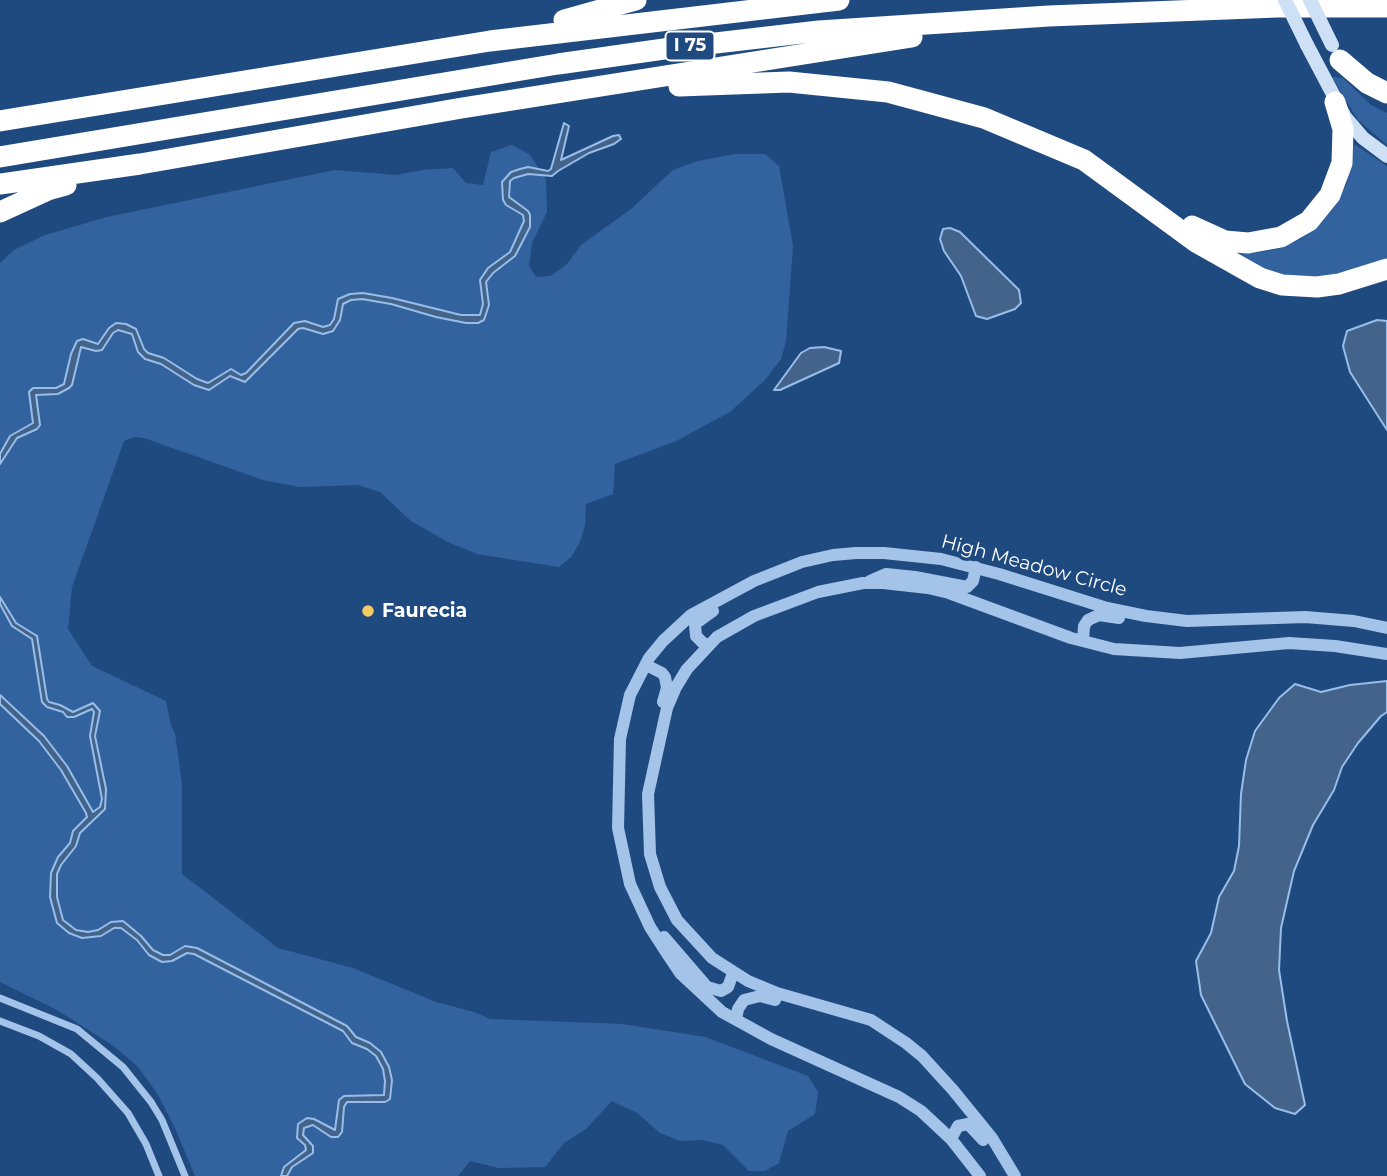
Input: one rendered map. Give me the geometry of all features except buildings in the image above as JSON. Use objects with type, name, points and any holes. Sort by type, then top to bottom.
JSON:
[{"type":"highway","points":[[490,41],[636,0]]},
{"type":"highway","name":"I 75","points":[[0,121],[490,41],[839,0]]},
{"type":"highway","name":"I 75","points":[[0,157],[186,124],[664,49],[820,31],[1049,16],[1277,7],[1387,7]]},
{"type":"highway","points":[[0,184],[140,164],[462,108],[1049,16]]},
{"type":"highway","points":[[1336,52],[1367,83],[1387,93]]},
{"type":"highway","points":[[462,108],[696,85],[789,82],[888,92],[984,118],[1060,148],[1084,160],[1196,242],[1250,274],[1271,282],[1294,286],[1328,286],[1387,269]]},
{"type":"highway","points":[[1149,206],[1225,241],[1259,243],[1290,233],[1309,221],[1324,204],[1339,174],[1344,139],[1335,102]]},
{"type":"highway","points":[[0,212],[48,190],[140,164]]},
{"type":"main road","points":[[1285,0],[1335,102],[1356,131],[1387,156]]},
{"type":"main road","points":[[1310,0],[1336,52],[1363,87],[1387,103]]},
{"type":"street","name":"High Meadow Circle","points":[[980,1176],[951,1139],[921,1111],[899,1097],[771,1040],[722,1012],[704,998],[681,973],[650,927],[630,884],[623,854],[618,810],[620,739],[630,695],[663,641],[691,615],[775,571],[833,555],[856,553],[912,555],[975,567],[1107,608],[1146,616],[1187,621],[1283,616],[1353,621],[1387,628]]},
{"type":"street","points":[[863,583],[886,574],[967,587],[974,581],[975,567]]},
{"type":"street","points":[[709,645],[702,643],[696,636],[695,624],[707,614],[764,585],[775,571]]},
{"type":"street","points":[[648,794],[667,708],[687,669],[709,645],[736,625],[796,598],[838,587],[883,583],[928,588],[1083,641],[1136,652],[1201,652],[1245,645],[1289,643],[1335,646],[1387,654]]},
{"type":"street","points":[[1083,641],[1087,620],[1099,615],[1174,627],[1187,621]]},
{"type":"street","points":[[646,665],[662,673],[667,682],[644,772],[648,794],[650,854],[664,895],[687,933],[712,958],[762,988],[870,1020],[906,1042],[937,1072],[992,1138],[1015,1176]]},
{"type":"street","points":[[650,927],[662,935],[707,987],[721,991],[728,987],[733,973]]},
{"type":"street","points":[[736,1019],[744,1000],[760,996],[832,1017],[870,1020]]},
{"type":"street","points":[[0,998],[76,1029],[124,1067],[162,1121],[184,1176]]},
{"type":"street","points":[[0,1021],[39,1036],[71,1054],[97,1078],[128,1113],[146,1144],[159,1176]]},
{"type":"street","points":[[951,1139],[958,1126],[968,1124],[989,1148],[1005,1176]]},
{"type":"shaded area","points":[[1332,77],[1343,78],[1371,105],[1387,113],[1387,145],[1358,120]]},
{"type":"shaded area","points":[[564,123],[569,126],[561,160],[613,136],[619,135],[621,139],[589,153],[552,176],[528,174],[510,181],[509,197],[528,211],[530,227],[515,256],[486,282],[489,305],[484,320],[466,323],[391,304],[351,300],[343,304],[340,320],[333,331],[323,334],[298,329],[245,382],[230,376],[209,390],[194,385],[161,364],[145,359],[138,352],[132,334],[118,330],[102,350],[81,347],[69,388],[58,394],[36,395],[40,425],[17,438],[0,464],[0,454],[10,436],[33,423],[29,392],[33,388],[56,388],[64,384],[77,341],[83,339],[98,344],[116,323],[136,329],[148,353],[164,358],[208,383],[231,369],[241,375],[246,373],[294,323],[305,321],[323,327],[330,325],[338,299],[350,294],[363,293],[461,315],[480,315],[483,304],[480,280],[488,268],[510,252],[524,221],[523,215],[506,205],[503,200],[502,182],[511,172],[520,169],[551,169]]},
{"type":"shaded area","points":[[1354,144],[1387,166],[1387,261],[1327,278],[1273,275],[1235,253],[1278,249],[1301,239],[1321,224],[1336,205],[1347,183]]},
{"type":"shaded area","points":[[512,145],[529,154],[546,179],[547,212],[532,243],[529,266],[536,277],[551,276],[567,264],[581,245],[631,209],[673,170],[698,161],[735,154],[765,154],[779,166],[793,246],[786,341],[781,359],[765,380],[730,412],[676,441],[615,464],[613,494],[586,504],[585,525],[580,542],[571,557],[559,567],[477,554],[448,542],[411,521],[380,492],[358,485],[300,487],[263,480],[144,438],[134,437],[124,441],[72,587],[68,629],[92,666],[166,701],[175,733],[182,784],[182,874],[278,948],[353,968],[436,1002],[490,1019],[622,1024],[705,1037],[808,1076],[818,1092],[815,1114],[788,1131],[779,1163],[765,1171],[749,1171],[723,1145],[702,1140],[680,1141],[660,1133],[637,1113],[612,1101],[586,1129],[564,1143],[545,1167],[499,1168],[470,1161],[458,1176],[195,1176],[157,1093],[138,1067],[114,1046],[57,1010],[0,982],[0,263],[14,250],[45,235],[107,217],[335,170],[396,175],[453,168],[466,183],[483,185],[491,152]]},
{"type":"shaded area","points":[[950,228],[960,232],[1019,290],[1021,303],[1015,309],[987,319],[976,316],[961,276],[944,251],[940,239],[943,229]]},
{"type":"shaded area","points":[[1377,320],[1387,321],[1387,430],[1350,372],[1343,346],[1347,331]]},
{"type":"shaded area","points":[[824,347],[841,351],[839,363],[780,390],[774,390],[801,353],[810,348]]},
{"type":"shaded area","points":[[0,597],[16,623],[37,636],[49,702],[73,712],[93,703],[100,711],[95,736],[106,789],[105,809],[80,833],[76,846],[57,874],[57,897],[63,920],[76,930],[88,932],[98,930],[111,922],[123,921],[153,950],[163,955],[170,955],[185,946],[197,948],[347,1026],[356,1037],[381,1052],[389,1067],[392,1080],[390,1099],[385,1102],[347,1102],[344,1107],[342,1132],[338,1137],[331,1137],[313,1125],[304,1128],[303,1135],[313,1146],[313,1153],[292,1167],[287,1176],[281,1176],[284,1167],[306,1150],[305,1145],[297,1138],[298,1124],[307,1118],[314,1119],[335,1130],[339,1100],[344,1096],[384,1095],[383,1069],[376,1056],[352,1043],[343,1031],[194,954],[187,953],[172,961],[162,962],[149,955],[137,940],[121,928],[114,928],[101,936],[82,938],[69,933],[57,923],[50,897],[51,873],[58,857],[70,843],[73,831],[87,817],[86,813],[61,770],[39,741],[0,704],[0,695],[44,736],[67,766],[93,812],[100,807],[102,799],[90,736],[94,712],[92,709],[74,717],[67,717],[63,712],[47,707],[42,702],[32,639],[12,626],[0,604]]},
{"type":"shaded area","points":[[1387,681],[1387,712],[1358,743],[1342,767],[1334,790],[1313,825],[1294,871],[1281,928],[1279,970],[1305,1105],[1295,1114],[1275,1108],[1245,1084],[1201,995],[1196,961],[1211,933],[1219,897],[1234,871],[1239,846],[1241,794],[1246,760],[1255,731],[1279,698],[1295,684],[1321,692],[1350,685]]},
{"type":"place","name":"Faurecia","points":[[368,611]]}]
